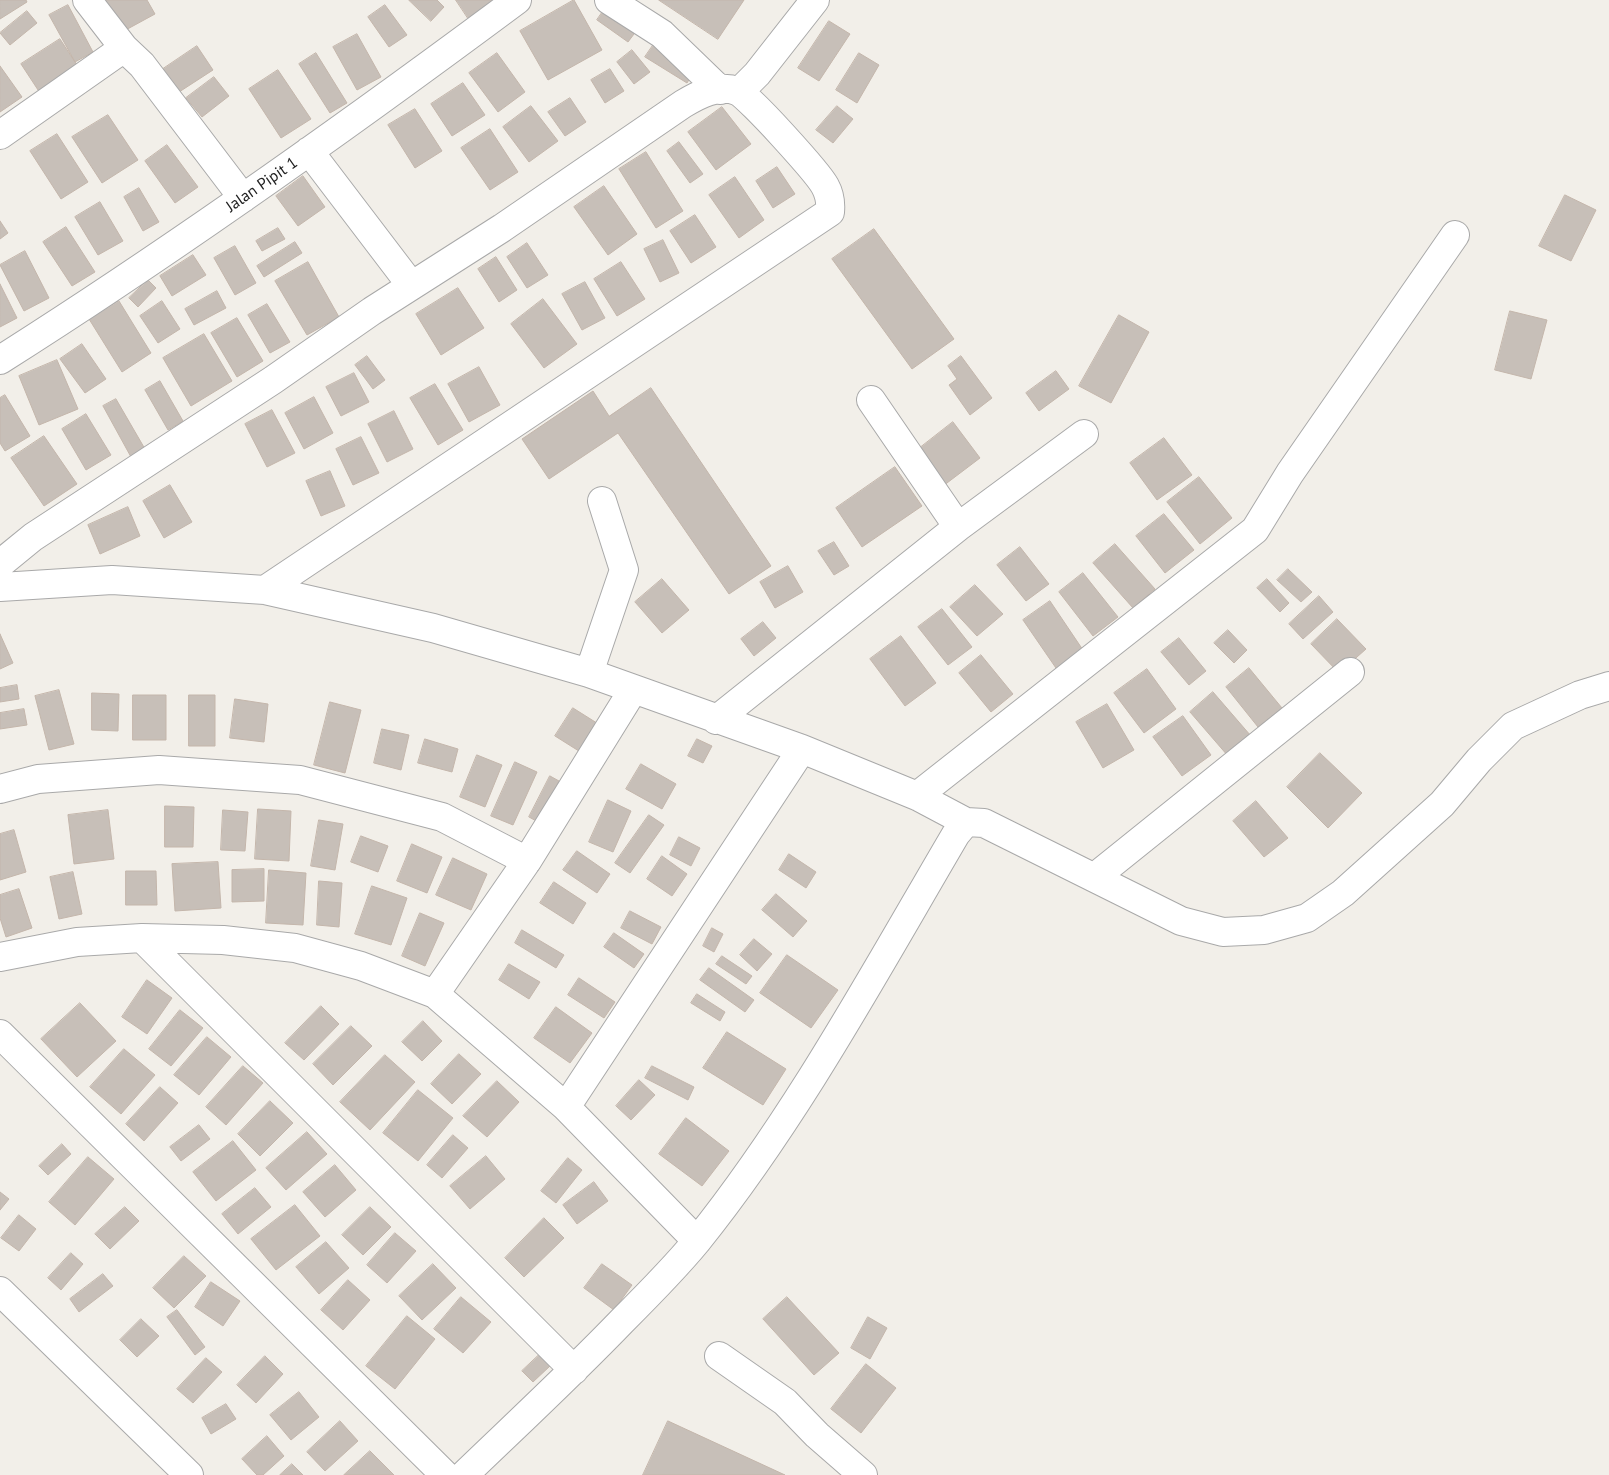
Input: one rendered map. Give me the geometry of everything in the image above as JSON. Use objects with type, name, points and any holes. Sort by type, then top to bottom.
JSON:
[{"type":"street","points":[[87,0],[124,48],[142,65],[243,198]]},
{"type":"street","name":"Jalan Pipit 1","points":[[0,360],[65,319],[243,198],[517,0]]},
{"type":"street","points":[[265,590],[830,212],[831,203],[824,184],[773,126],[662,34],[610,0]]},
{"type":"street","points":[[0,564],[33,537],[273,380],[411,285],[502,228],[683,104],[703,92],[729,91],[757,74],[815,0]]},
{"type":"street","points":[[0,135],[124,48]]},
{"type":"street","points":[[309,152],[411,285]]},
{"type":"street","points":[[917,796],[1255,530],[1290,473],[1454,235]]},
{"type":"street","points":[[871,400],[958,527]]},
{"type":"street","points":[[716,720],[958,527],[1084,434]]},
{"type":"street","points":[[589,673],[624,570],[602,501]]},
{"type":"street","points":[[0,587],[112,580],[265,590],[433,628],[589,673],[716,720],[802,749],[917,796],[966,822],[984,823],[1180,921],[1223,932],[1264,930],[1307,918],[1343,893],[1442,804],[1479,760],[1513,726],[1580,695],[1609,686]]},
{"type":"street","points":[[1095,877],[1350,672]]},
{"type":"street","points":[[435,994],[527,861],[634,690]]},
{"type":"street","points":[[566,1107],[802,749]]},
{"type":"street","points":[[0,789],[38,779],[159,770],[300,780],[442,817],[527,861]]},
{"type":"street","points":[[464,1475],[574,1370],[660,1283],[697,1241],[768,1144],[855,1006],[956,834],[966,822]]},
{"type":"street","points":[[0,958],[77,942],[142,938],[223,940],[295,948],[361,966],[435,994],[566,1107],[697,1241]]},
{"type":"street","points":[[142,938],[574,1370]]},
{"type":"street","points":[[0,1034],[445,1475]]},
{"type":"street","points":[[0,1291],[189,1475]]},
{"type":"street","points":[[719,1356],[785,1402],[852,1471]]},
{"type":"building","points":[[0,0],[26,0],[27,2],[0,19]]},
{"type":"building","points":[[104,0],[147,0],[155,14],[122,32]]},
{"type":"building","points":[[409,0],[437,0],[444,7],[431,21]]},
{"type":"building","points":[[456,0],[496,0],[468,18]]},
{"type":"building","points":[[574,0],[602,50],[548,80],[520,31]]},
{"type":"building","points":[[659,0],[744,0],[718,39]]},
{"type":"building","points":[[68,5],[93,52],[75,62],[49,15]]},
{"type":"building","points":[[385,5],[407,35],[389,47],[368,17]]},
{"type":"building","points":[[606,7],[637,30],[628,42],[597,20]]},
{"type":"building","points":[[27,11],[37,23],[10,45],[0,33]]},
{"type":"building","points":[[829,21],[850,34],[819,81],[798,68]]},
{"type":"building","points":[[357,34],[381,77],[357,90],[333,47]]},
{"type":"building","points":[[60,39],[79,68],[40,93],[21,64]]},
{"type":"building","points":[[656,41],[697,67],[687,83],[645,57]]},
{"type":"building","points":[[197,46],[213,70],[176,94],[160,71]]},
{"type":"building","points":[[632,50],[650,72],[634,84],[617,62]]},
{"type":"building","points":[[316,53],[347,103],[330,113],[299,64]]},
{"type":"building","points":[[497,53],[525,92],[498,112],[469,73]]},
{"type":"building","points":[[859,53],[879,65],[857,103],[836,90]]},
{"type":"building","points":[[0,66],[22,97],[0,112]]},
{"type":"building","points":[[610,69],[624,91],[605,103],[591,80]]},
{"type":"building","points":[[278,70],[311,119],[281,138],[249,89]]},
{"type":"building","points":[[214,77],[229,96],[202,117],[186,98]]},
{"type":"building","points":[[463,83],[485,115],[452,136],[431,104]]},
{"type":"building","points":[[570,98],[586,122],[565,136],[548,112]]},
{"type":"building","points":[[531,106],[558,141],[529,162],[503,127]]},
{"type":"building","points":[[837,106],[853,119],[833,143],[816,130]]},
{"type":"building","points":[[722,107],[751,144],[716,170],[688,132]]},
{"type":"building","points":[[415,109],[442,151],[415,168],[388,125]]},
{"type":"building","points":[[108,115],[138,160],[102,183],[72,137]]},
{"type":"building","points":[[490,129],[518,172],[490,190],[461,148]]},
{"type":"building","points":[[57,134],[88,182],[61,199],[30,151]]},
{"type":"building","points":[[679,142],[703,174],[690,183],[667,151]]},
{"type":"building","points":[[167,145],[198,187],[175,203],[145,161]]},
{"type":"building","points":[[646,152],[683,211],[656,228],[619,169]]},
{"type":"building","points":[[777,167],[795,194],[773,208],[756,181]]},
{"type":"building","points":[[303,176],[325,207],[298,226],[276,196]]},
{"type":"building","points":[[735,177],[764,220],[739,238],[709,195]]},
{"type":"building","points":[[604,186],[637,234],[608,255],[574,207]]},
{"type":"building","points":[[139,188],[159,222],[143,231],[124,197]]},
{"type":"building","points":[[1565,195],[1596,210],[1571,261],[1539,246]]},
{"type":"building","points":[[100,202],[123,241],[98,255],[75,217]]},
{"type":"building","points":[[695,215],[716,247],[691,263],[670,231]]},
{"type":"building","points":[[0,221],[8,233],[0,239]]},
{"type":"building","points":[[66,227],[95,272],[72,286],[43,242]]},
{"type":"building","points":[[278,228],[285,239],[262,251],[256,241]]},
{"type":"building","points":[[874,229],[954,339],[912,369],[832,259]]},
{"type":"building","points":[[663,240],[679,273],[660,282],[644,249]]},
{"type":"building","points":[[295,242],[302,253],[264,277],[257,266]]},
{"type":"building","points":[[527,243],[548,275],[527,288],[507,257]]},
{"type":"building","points":[[235,246],[256,283],[235,295],[214,258]]},
{"type":"building","points":[[25,251],[49,298],[24,311],[0,265]]},
{"type":"building","points":[[193,255],[206,275],[172,296],[160,276]]},
{"type":"building","points":[[496,257],[517,290],[499,302],[478,269]]},
{"type":"building","points":[[308,262],[339,317],[307,335],[275,281]]},
{"type":"building","points":[[621,262],[645,299],[617,316],[594,279]]},
{"type":"building","points":[[148,280],[156,288],[138,307],[129,298]]},
{"type":"building","points":[[585,282],[605,318],[582,330],[562,294]]},
{"type":"building","points":[[0,284],[17,318],[0,327]]},
{"type":"building","points":[[458,288],[484,328],[441,355],[416,314]]},
{"type":"building","points":[[217,291],[226,308],[194,325],[185,309]]},
{"type":"building","points":[[543,299],[577,344],[544,368],[511,324]]},
{"type":"building","points":[[119,301],[151,353],[122,372],[89,319]]},
{"type":"building","points":[[162,301],[180,329],[158,343],[140,316]]},
{"type":"building","points":[[267,304],[290,342],[270,353],[248,315]]},
{"type":"building","points":[[1510,311],[1547,320],[1531,379],[1495,370]]},
{"type":"building","points":[[1119,315],[1149,332],[1111,403],[1079,386]]},
{"type":"building","points":[[237,318],[263,361],[237,377],[211,333]]},
{"type":"building","points":[[204,334],[232,381],[191,406],[163,358]]},
{"type":"building","points":[[82,344],[106,379],[85,393],[60,359]]},
{"type":"building","points":[[367,356],[385,380],[373,389],[355,365]]},
{"type":"building","points":[[961,356],[992,398],[970,415],[949,385],[957,379],[948,366]]},
{"type":"building","points":[[57,360],[78,409],[39,425],[19,376]]},
{"type":"building","points":[[479,367],[500,405],[469,422],[448,384]]},
{"type":"building","points":[[1056,371],[1069,389],[1039,411],[1026,393]]},
{"type":"building","points":[[354,373],[369,402],[341,416],[326,387]]},
{"type":"building","points":[[160,381],[183,421],[168,430],[145,390]]},
{"type":"building","points":[[435,384],[463,430],[438,445],[410,398]]},
{"type":"building","points":[[651,388],[771,566],[729,594],[618,433],[549,479],[522,439],[593,391],[609,416]]},
{"type":"building","points":[[5,395],[30,436],[5,451],[0,443],[0,398]]},
{"type":"building","points":[[314,397],[333,433],[304,449],[285,413]]},
{"type":"building","points":[[116,399],[145,449],[131,457],[103,406]]},
{"type":"building","points":[[272,410],[295,453],[267,467],[245,424]]},
{"type":"building","points":[[394,411],[413,449],[387,462],[368,424]]},
{"type":"building","points":[[86,414],[111,455],[86,470],[62,429]]},
{"type":"building","points":[[953,422],[980,458],[943,486],[916,451]]},
{"type":"building","points":[[44,436],[77,484],[44,506],[11,458]]},
{"type":"building","points":[[361,437],[379,473],[353,485],[336,449]]},
{"type":"building","points":[[1164,438],[1192,475],[1157,500],[1130,463]]},
{"type":"building","points":[[895,467],[922,506],[862,547],[836,508]]},
{"type":"building","points":[[330,471],[345,506],[321,516],[306,481]]},
{"type":"building","points":[[1199,477],[1232,518],[1200,544],[1167,502]]},
{"type":"building","points":[[170,485],[192,522],[164,538],[143,501]]},
{"type":"building","points":[[128,507],[140,536],[100,554],[88,525]]},
{"type":"building","points":[[1164,514],[1194,550],[1165,573],[1136,536]]},
{"type":"building","points":[[834,542],[849,566],[834,575],[818,551]]},
{"type":"building","points":[[1115,544],[1155,589],[1133,608],[1093,563]]},
{"type":"building","points":[[1020,547],[1049,584],[1026,601],[997,565]]},
{"type":"building","points":[[788,566],[803,592],[775,608],[760,582]]},
{"type":"building","points":[[1288,569],[1312,592],[1301,602],[1277,580]]},
{"type":"building","points":[[1083,573],[1118,617],[1093,636],[1059,592]]},
{"type":"building","points":[[662,579],[689,610],[662,633],[635,602]]},
{"type":"building","points":[[1267,579],[1289,603],[1280,612],[1257,588]]},
{"type":"building","points":[[975,585],[1003,614],[977,636],[950,607]]},
{"type":"building","points":[[1319,596],[1333,612],[1303,639],[1289,624]]},
{"type":"building","points":[[1050,601],[1085,653],[1058,671],[1023,620]]},
{"type":"building","points":[[942,609],[972,647],[948,665],[918,627]]},
{"type":"building","points":[[1337,619],[1366,649],[1339,673],[1311,644]]},
{"type":"building","points":[[763,622],[776,638],[754,656],[741,639]]},
{"type":"building","points":[[1228,630],[1247,650],[1234,663],[1214,643]]},
{"type":"building","points":[[0,634],[13,663],[0,669]]},
{"type":"building","points":[[901,636],[936,683],[905,706],[870,659]]},
{"type":"building","points":[[1179,638],[1206,671],[1189,685],[1161,652]]},
{"type":"building","points":[[981,655],[1013,694],[991,712],[959,673]]},
{"type":"building","points":[[1249,668],[1282,708],[1258,727],[1226,687]]},
{"type":"building","points":[[1147,669],[1176,709],[1144,733],[1114,693]]},
{"type":"building","points":[[17,685],[19,699],[0,702],[0,688]]},
{"type":"building","points":[[59,690],[74,744],[49,750],[35,696]]},
{"type":"building","points":[[1213,692],[1251,736],[1228,756],[1190,712]]},
{"type":"building","points":[[92,693],[119,694],[118,731],[92,730]]},
{"type":"building","points":[[133,695],[166,695],[166,740],[133,740]]},
{"type":"building","points":[[189,695],[215,695],[215,746],[189,746]]},
{"type":"building","points":[[235,699],[268,704],[264,742],[230,738]]},
{"type":"building","points":[[330,702],[361,710],[345,773],[314,765]]},
{"type":"building","points":[[1107,704],[1134,750],[1103,768],[1076,722]]},
{"type":"building","points":[[573,708],[600,725],[582,753],[555,736]]},
{"type":"building","points":[[24,709],[27,725],[0,729],[0,713]]},
{"type":"building","points":[[1183,716],[1211,755],[1182,776],[1153,737]]},
{"type":"building","points":[[382,729],[409,735],[401,770],[374,763]]},
{"type":"building","points":[[425,739],[458,749],[452,772],[418,763]]},
{"type":"building","points":[[697,739],[712,746],[703,763],[688,756]]},
{"type":"building","points":[[1320,753],[1362,793],[1328,828],[1287,787]]},
{"type":"building","points":[[477,755],[502,765],[485,807],[460,797]]},
{"type":"building","points":[[515,762],[537,772],[513,825],[491,816]]},
{"type":"building","points":[[641,764],[676,784],[662,809],[626,789]]},
{"type":"building","points":[[550,776],[559,781],[538,822],[529,817]]},
{"type":"building","points":[[608,800],[631,811],[613,852],[589,842]]},
{"type":"building","points":[[1256,801],[1288,838],[1264,857],[1233,821]]},
{"type":"building","points":[[165,806],[194,807],[193,847],[165,847]]},
{"type":"building","points":[[258,809],[291,811],[289,861],[255,859]]},
{"type":"building","points":[[108,810],[114,859],[74,864],[68,815]]},
{"type":"building","points":[[223,810],[248,812],[245,851],[221,850]]},
{"type":"building","points":[[649,815],[664,825],[630,873],[615,863]]},
{"type":"building","points":[[319,820],[343,824],[335,870],[311,866]]},
{"type":"building","points":[[14,830],[26,872],[0,880],[0,834]]},
{"type":"building","points":[[361,836],[388,846],[378,872],[351,862]]},
{"type":"building","points":[[679,837],[700,848],[691,866],[670,855]]},
{"type":"building","points":[[412,844],[442,857],[427,893],[397,881]]},
{"type":"building","points":[[577,851],[610,874],[597,893],[563,870]]},
{"type":"building","points":[[789,854],[816,872],[806,888],[779,870]]},
{"type":"building","points":[[662,856],[687,874],[672,896],[647,879]]},
{"type":"building","points":[[453,858],[487,874],[471,910],[436,895]]},
{"type":"building","points":[[218,862],[221,908],[175,911],[172,864]]},
{"type":"building","points":[[264,869],[264,901],[232,902],[232,870]]},
{"type":"building","points":[[269,870],[306,873],[303,925],[266,923]]},
{"type":"building","points":[[126,871],[156,871],[157,905],[126,905]]},
{"type":"building","points":[[73,872],[82,914],[59,919],[50,877]]},
{"type":"building","points":[[319,881],[342,883],[339,927],[317,925]]},
{"type":"building","points":[[554,882],[586,903],[573,924],[540,903]]},
{"type":"building","points":[[372,886],[407,898],[391,945],[355,934]]},
{"type":"building","points":[[19,889],[32,928],[6,937],[0,918],[0,895]]},
{"type":"building","points":[[776,894],[807,921],[793,937],[762,910]]},
{"type":"building","points":[[630,911],[661,927],[652,944],[621,928]]},
{"type":"building","points":[[420,913],[444,923],[425,966],[402,956]]},
{"type":"building","points":[[712,928],[723,934],[714,952],[703,946]]},
{"type":"building","points":[[522,930],[564,955],[556,968],[515,943]]},
{"type":"building","points":[[614,933],[644,954],[634,968],[604,947]]},
{"type":"building","points":[[754,939],[772,954],[757,971],[740,955]]},
{"type":"building","points":[[787,955],[838,990],[811,1028],[760,993]]},
{"type":"building","points":[[722,956],[752,976],[746,984],[716,964]]},
{"type":"building","points":[[509,964],[540,982],[529,999],[499,980]]},
{"type":"building","points":[[709,968],[754,1000],[745,1012],[700,980]]},
{"type":"building","points":[[579,978],[615,1002],[604,1018],[568,995]]},
{"type":"building","points":[[147,980],[172,998],[147,1034],[122,1017]]},
{"type":"building","points":[[697,994],[725,1012],[720,1021],[691,1003]]},
{"type":"building","points":[[80,1003],[116,1041],[77,1077],[41,1039]]},
{"type":"building","points":[[321,1006],[339,1024],[304,1060],[285,1043]]},
{"type":"building","points":[[556,1007],[592,1033],[570,1063],[534,1038]]},
{"type":"building","points":[[180,1010],[203,1028],[171,1066],[149,1049]]},
{"type":"building","points":[[423,1021],[442,1041],[422,1061],[402,1042]]},
{"type":"building","points":[[351,1026],[372,1046],[333,1085],[313,1064]]},
{"type":"building","points":[[727,1032],[786,1069],[763,1105],[703,1068]]},
{"type":"building","points":[[207,1037],[231,1057],[199,1095],[174,1075]]},
{"type":"building","points":[[124,1049],[155,1075],[121,1114],[90,1087]]},
{"type":"building","points":[[459,1054],[481,1074],[452,1104],[431,1084]]},
{"type":"building","points":[[385,1055],[415,1082],[370,1130],[340,1102]]},
{"type":"building","points":[[243,1066],[263,1083],[226,1125],[206,1107]]},
{"type":"building","points":[[652,1066],[694,1087],[688,1100],[645,1078]]},
{"type":"building","points":[[639,1080],[655,1095],[631,1120],[616,1106]]},
{"type":"building","points":[[497,1081],[519,1102],[487,1137],[463,1116]]},
{"type":"building","points":[[160,1087],[178,1103],[144,1141],[126,1124]]},
{"type":"building","points":[[418,1090],[453,1118],[418,1161],[383,1133]]},
{"type":"building","points":[[270,1101],[293,1123],[260,1156],[238,1134]]},
{"type":"building","points":[[686,1118],[729,1151],[702,1186],[659,1154]]},
{"type":"building","points":[[199,1125],[210,1139],[181,1161],[170,1147]]},
{"type":"building","points":[[307,1132],[327,1154],[286,1190],[266,1168]]},
{"type":"building","points":[[453,1135],[468,1148],[442,1178],[427,1165]]},
{"type":"building","points":[[233,1141],[256,1170],[216,1201],[193,1172]]},
{"type":"building","points":[[62,1144],[71,1154],[48,1175],[39,1166]]},
{"type":"building","points":[[486,1156],[505,1179],[470,1209],[450,1186]]},
{"type":"building","points":[[88,1157],[114,1179],[75,1225],[49,1202]]},
{"type":"building","points":[[568,1158],[582,1170],[556,1203],[541,1191]]},
{"type":"building","points":[[335,1165],[356,1190],[325,1217],[303,1192]]},
{"type":"building","points":[[594,1182],[608,1201],[577,1224],[563,1205]]},
{"type":"building","points":[[255,1188],[271,1207],[238,1234],[222,1214]]},
{"type":"building","points":[[0,1192],[9,1199],[0,1210]]},
{"type":"building","points":[[295,1205],[320,1236],[276,1270],[251,1239]]},
{"type":"building","points":[[125,1207],[139,1221],[110,1249],[95,1234]]},
{"type":"building","points":[[370,1207],[391,1227],[363,1255],[342,1235]]},
{"type":"building","points":[[19,1215],[36,1229],[19,1251],[1,1238]]},
{"type":"building","points":[[544,1218],[564,1238],[524,1277],[505,1258]]},
{"type":"building","points":[[395,1233],[416,1251],[387,1283],[367,1265]]},
{"type":"building","points":[[326,1242],[349,1268],[319,1294],[296,1267]]},
{"type":"building","points":[[71,1253],[83,1264],[61,1290],[48,1278]]},
{"type":"building","points":[[184,1256],[206,1276],[174,1308],[153,1288]]},
{"type":"building","points":[[433,1264],[456,1288],[422,1320],[399,1296]]},
{"type":"building","points":[[602,1264],[632,1285],[614,1310],[584,1288]]},
{"type":"building","points":[[103,1274],[113,1286],[79,1312],[70,1299]]},
{"type":"building","points":[[348,1280],[370,1300],[343,1330],[321,1310]]},
{"type":"building","points":[[211,1282],[240,1301],[223,1326],[195,1307]]},
{"type":"building","points":[[461,1297],[491,1322],[463,1353],[434,1329]]},
{"type":"building","points":[[787,1297],[839,1353],[814,1375],[763,1319]]},
{"type":"building","points":[[177,1310],[205,1347],[195,1355],[167,1317]]},
{"type":"building","points":[[407,1316],[435,1339],[395,1389],[366,1366]]},
{"type":"building","points":[[868,1317],[887,1328],[870,1359],[851,1348]]},
{"type":"building","points":[[141,1319],[159,1336],[137,1357],[120,1340]]},
{"type":"building","points":[[539,1355],[550,1366],[533,1382],[522,1371]]},
{"type":"building","points":[[265,1356],[283,1374],[256,1403],[237,1385]]},
{"type":"building","points":[[206,1358],[222,1372],[193,1403],[177,1389]]},
{"type":"building","points":[[866,1364],[896,1388],[861,1433],[831,1409]]},
{"type":"building","points":[[299,1392],[319,1417],[291,1440],[270,1415]]},
{"type":"building","points":[[226,1404],[236,1419],[211,1434],[202,1418]]},
{"type":"building","points":[[340,1421],[358,1441],[325,1471],[307,1452]]},
{"type":"building","points":[[668,1421],[785,1475],[643,1475]]},
{"type":"building","points":[[267,1436],[284,1456],[263,1475],[257,1475],[242,1459]]},
{"type":"building","points":[[370,1451],[394,1475],[344,1475]]},
{"type":"building","points":[[292,1464],[303,1475],[280,1475]]}]
